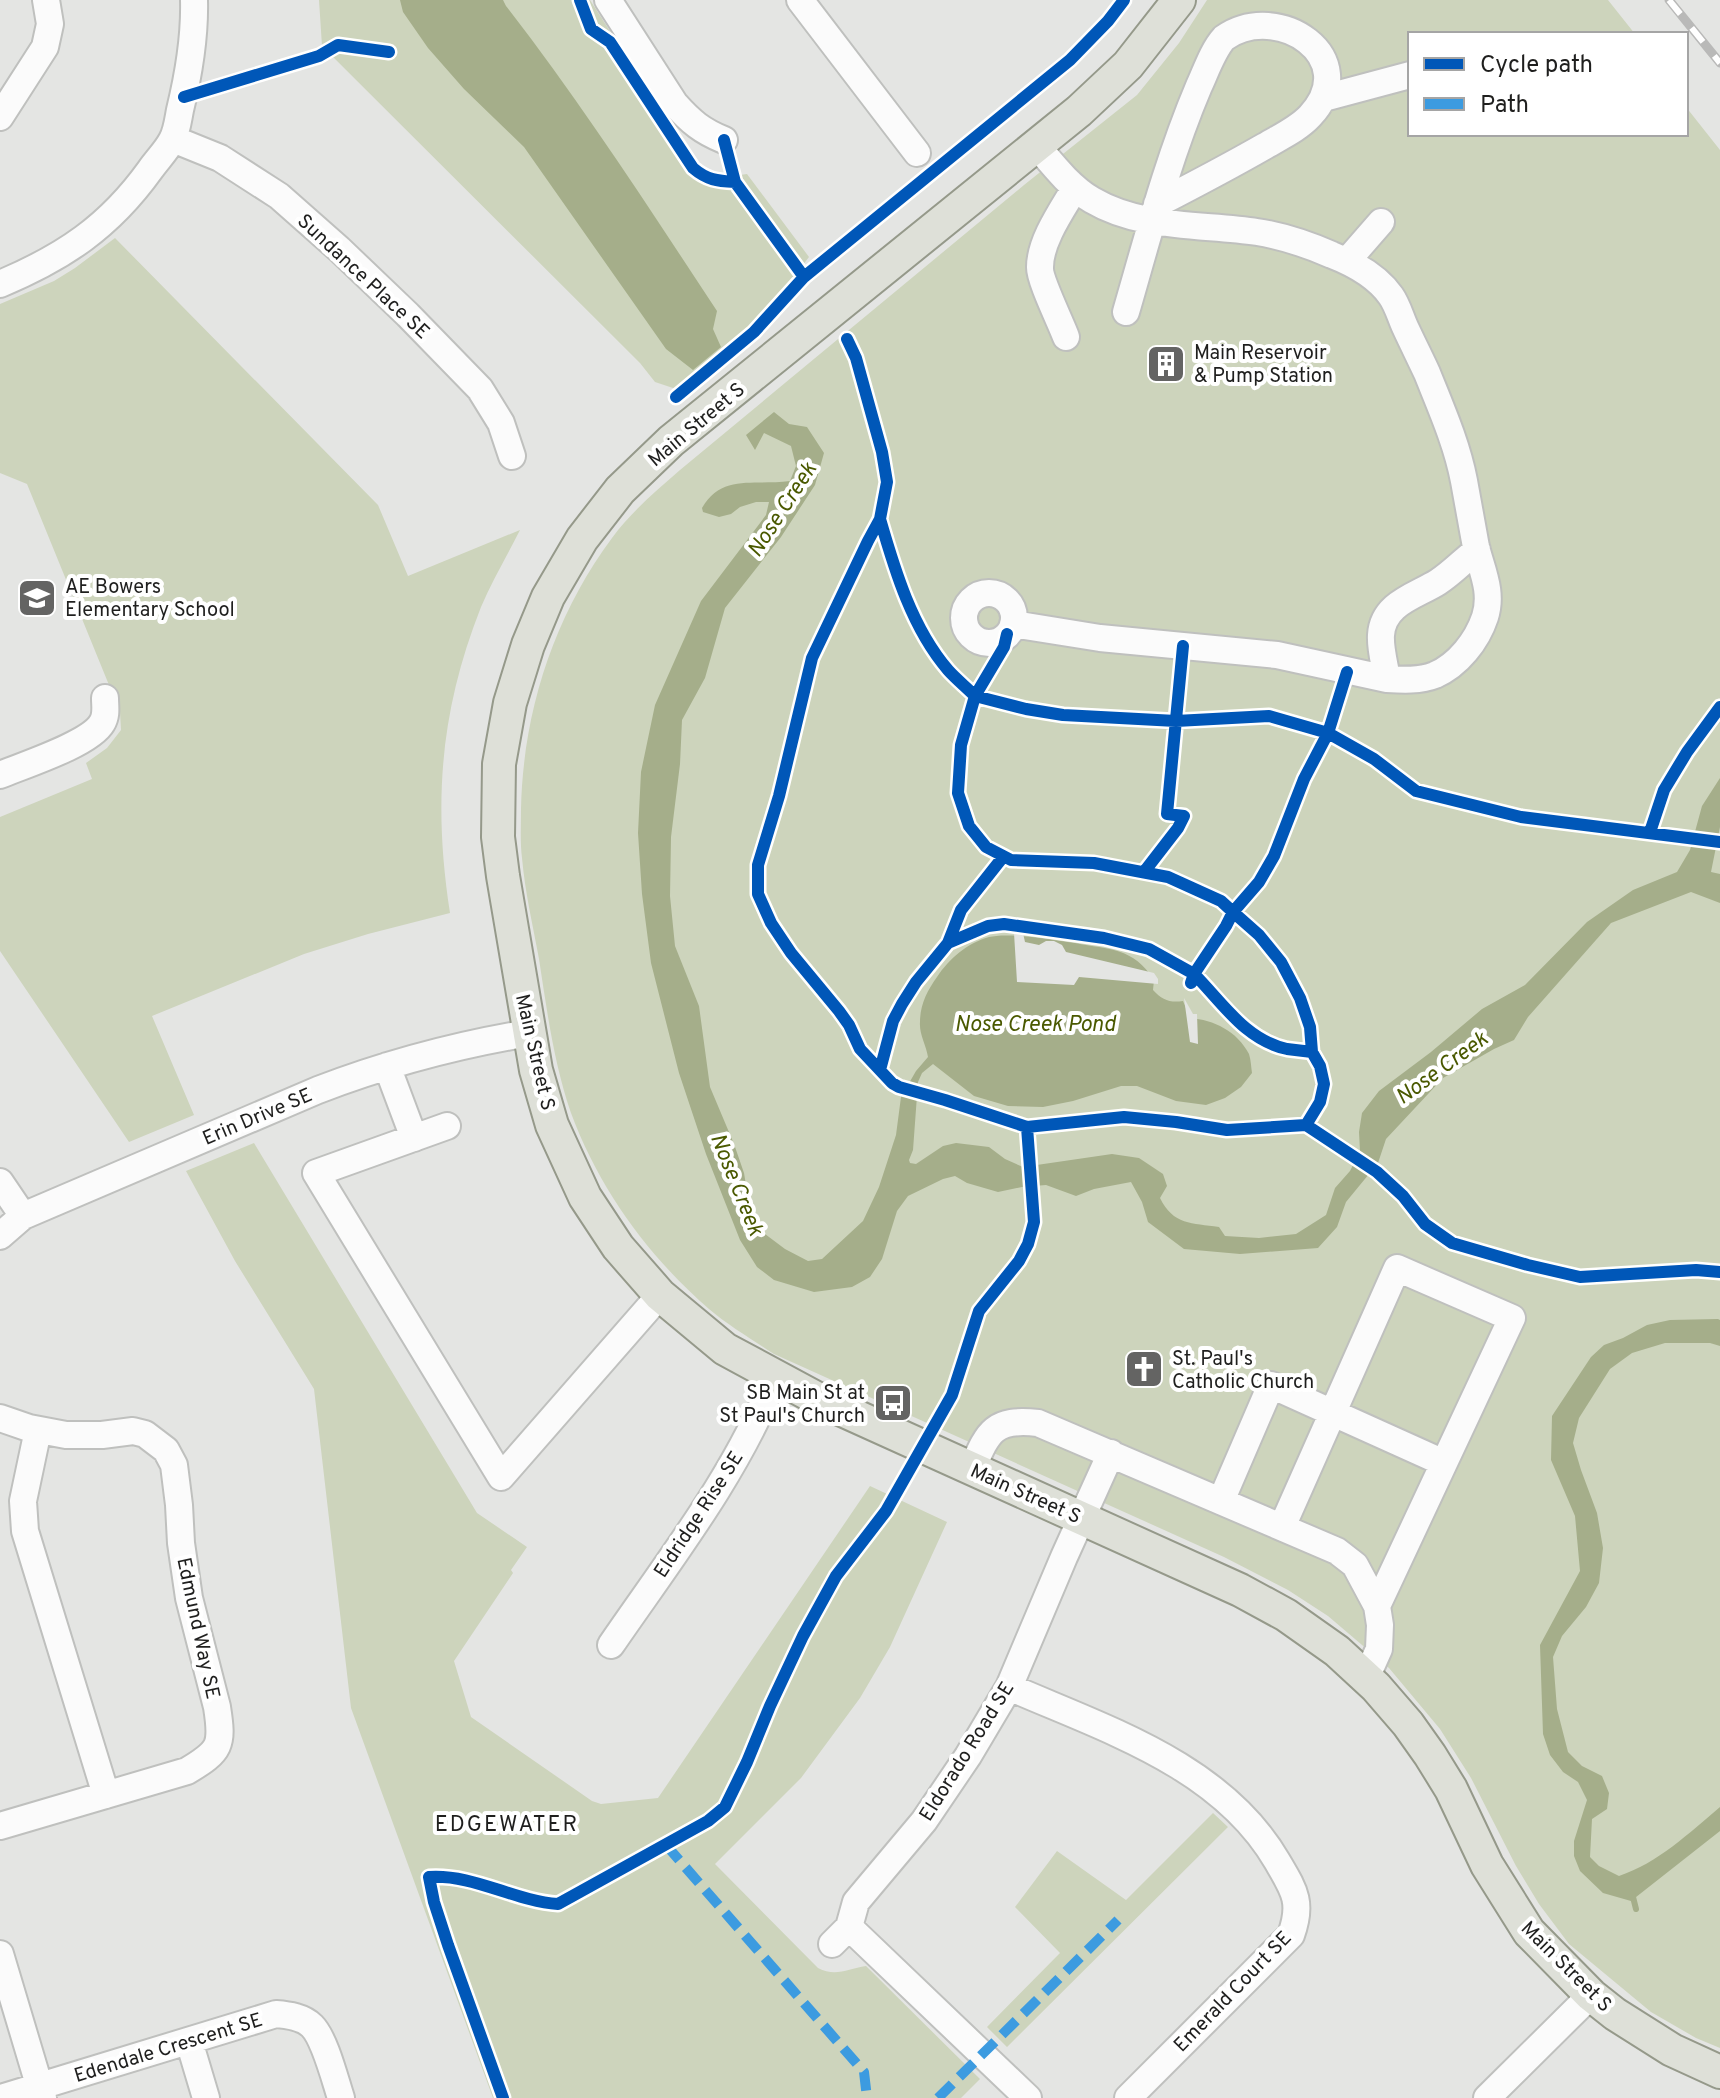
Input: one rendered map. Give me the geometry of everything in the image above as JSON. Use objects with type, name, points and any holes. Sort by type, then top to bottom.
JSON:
[{"type":"main road","name":"Main Street S","points":[[1179,0],[1128,65],[1079,111],[671,441],[620,490],[582,539],[548,597],[528,645],[510,703],[499,764],[498,837],[536,1070],[552,1125],[585,1197],[618,1247],[660,1295],[725,1349],[775,1377],[1240,1590],[1286,1615],[1337,1651],[1408,1724],[1430,1755],[1451,1789],[1487,1865],[1529,1932],[1591,1995],[1615,2014],[1672,2050],[1720,2072]]},
{"type":"street","points":[[0,117],[45,47],[50,24],[46,0]]},
{"type":"street","points":[[0,284],[68,251],[104,222],[138,186],[173,139],[189,74],[195,26],[194,0]]},
{"type":"street","points":[[608,0],[675,104],[704,132],[724,140]]},
{"type":"street","points":[[800,0],[917,153]]},
{"type":"street","points":[[1126,312],[1155,212],[1179,134],[1222,39],[1237,25],[1272,16],[1291,20],[1308,30],[1322,50],[1328,76],[1324,98],[1310,116],[1294,130],[1155,212]]},
{"type":"street","points":[[1324,98],[1408,76]]},
{"type":"street","name":"Sundance Place SE","points":[[173,139],[220,158],[279,196],[339,249],[480,389],[501,423],[512,456]]},
{"type":"street","points":[[1013,624],[1100,638],[1277,655],[1347,672],[1407,680],[1434,675],[1462,655],[1480,630],[1489,598],[1461,466],[1443,413],[1392,297],[1369,274],[1308,245],[1260,232],[1155,212],[1125,215],[1093,201],[1075,188],[1037,146]]},
{"type":"street","points":[[1066,337],[1039,270],[1043,250],[1075,188]]},
{"type":"street","points":[[1347,261],[1381,222]]},
{"type":"street","points":[[1387,679],[1381,637],[1387,615],[1397,604],[1451,573],[1477,550]]},
{"type":"street","points":[[0,775],[74,745],[93,733],[102,725],[106,713],[105,698]]},
{"type":"street","name":"Erin Drive SE","points":[[0,1236],[23,1216],[318,1090],[387,1066],[485,1040],[529,1033]]},
{"type":"street","points":[[387,1066],[414,1138]]},
{"type":"street","points":[[447,1126],[316,1173],[501,1477],[660,1295]]},
{"type":"street","points":[[0,1182],[23,1216]]},
{"type":"street","points":[[1282,1527],[1397,1268],[1512,1318],[1377,1606]]},
{"type":"street","name":"Eldridge Rise SE","points":[[611,1645],[724,1480],[761,1413],[775,1377]]},
{"type":"street","points":[[1221,1501],[1271,1385],[1444,1463]]},
{"type":"street","name":"Edmund Way SE","points":[[0,1418],[66,1435],[133,1431],[145,1434],[166,1450],[174,1465],[189,1598],[220,1724],[218,1746],[206,1760],[187,1771],[0,1826]]},
{"type":"street","points":[[972,1469],[986,1436],[999,1427],[1019,1421],[1038,1423],[1337,1551],[1355,1565],[1377,1606],[1379,1649],[1366,1678]]},
{"type":"street","points":[[38,1430],[23,1501],[25,1531],[106,1795]]},
{"type":"street","name":"Eldorado Road SE","points":[[1028,2098],[840,1936],[856,1902],[924,1821],[1009,1687],[1111,1453]]},
{"type":"street","name":"Emerald Court SE","points":[[1009,1687],[1177,1763],[1219,1793],[1270,1848],[1295,1896],[1298,1915],[1291,1935],[1128,2098]]},
{"type":"street","points":[[0,1954],[41,2092]]},
{"type":"street","points":[[1487,2098],[1591,1995]]},
{"type":"street","name":"Edendale Crescent SE","points":[[1,2098],[41,2092],[276,2014],[299,2018],[312,2025],[320,2038],[341,2098]]},
{"type":"street","points":[[189,2041],[206,2098]]},
{"type":"shaded area","points":[[319,0],[590,0],[690,156],[716,176],[747,174],[809,257],[762,318],[676,389],[655,382],[640,363],[322,46]]},
{"type":"shaded area","points":[[1207,0],[1608,0],[1633,32],[1408,32],[1408,136],[1688,136],[1688,110],[1720,150],[1720,2048],[1651,2012],[1569,1944],[1516,1866],[1471,1778],[1440,1729],[1389,1668],[1328,1616],[1288,1590],[1224,1557],[774,1354],[709,1309],[646,1244],[611,1195],[571,1113],[560,1076],[523,871],[523,773],[535,701],[546,666],[558,632],[592,568],[612,538],[644,502],[1024,185],[1137,95],[1179,43]]},
{"type":"shaded area","points":[[115,238],[378,505],[408,576],[520,530],[481,607],[456,683],[449,721],[444,758],[442,833],[450,913],[304,954],[152,1016],[194,1115],[129,1142],[0,951],[0,817],[92,779],[86,763],[107,748],[121,730],[120,712],[27,484],[0,473],[0,304],[54,281]]},
{"type":"shaded area","points":[[254,1143],[477,1513],[527,1547],[454,1661],[471,1717],[592,1801],[601,1804],[658,1798],[870,1486],[947,1522],[890,1647],[860,1698],[801,1778],[715,1864],[818,1968],[836,1972],[866,1966],[980,2079],[961,2098],[493,2098],[351,1708],[314,1389],[235,1261],[186,1171]]},
{"type":"shaded area","points":[[1213,1813],[1228,1827],[1007,2047],[987,2027],[1060,1953],[1015,1907],[1057,1851],[1126,1900]]},
{"type":"water","points":[[400,0],[503,0],[588,118],[717,311],[713,329],[721,347],[693,370],[666,349],[524,147],[464,89],[428,48],[403,12]]},
{"type":"water","points":[[774,412],[789,424],[807,427],[824,453],[815,485],[781,537],[725,608],[705,678],[682,720],[671,837],[670,896],[675,946],[699,1006],[710,1087],[744,1173],[749,1203],[761,1231],[808,1261],[822,1259],[863,1221],[879,1187],[896,1135],[901,1097],[928,1057],[920,1026],[925,998],[947,964],[959,952],[981,940],[1008,935],[1031,937],[1110,949],[1129,956],[1146,969],[1154,980],[1153,990],[1160,996],[1170,1001],[1183,1001],[1190,1018],[1216,1024],[1238,1039],[1249,1054],[1252,1073],[1241,1087],[1225,1098],[1206,1105],[1176,1101],[1137,1086],[1121,1086],[1043,1107],[1008,1106],[974,1096],[933,1064],[922,1073],[918,1082],[910,1163],[916,1164],[943,1146],[956,1143],[989,1147],[1023,1167],[1112,1154],[1139,1158],[1163,1174],[1167,1186],[1160,1198],[1177,1218],[1219,1227],[1225,1236],[1259,1238],[1296,1234],[1326,1215],[1335,1188],[1350,1171],[1360,1151],[1362,1113],[1379,1091],[1482,1009],[1525,985],[1587,922],[1633,890],[1677,872],[1690,850],[1702,806],[1720,778],[1720,827],[1711,872],[1720,874],[1720,903],[1691,892],[1611,923],[1528,1017],[1514,1040],[1443,1078],[1386,1139],[1378,1163],[1346,1202],[1337,1227],[1318,1248],[1240,1254],[1184,1249],[1148,1222],[1131,1182],[1076,1196],[1046,1185],[998,1192],[955,1176],[908,1196],[897,1211],[882,1259],[870,1277],[852,1287],[814,1292],[774,1280],[757,1267],[740,1240],[706,1154],[679,1073],[651,963],[638,833],[641,772],[655,705],[701,601],[766,515],[769,502],[756,502],[719,517],[703,512],[702,508],[710,497],[729,485],[790,481],[796,466],[791,446],[764,433],[755,450],[746,435]]},
{"type":"water","points":[[1718,1319],[1720,1346],[1710,1343],[1665,1343],[1632,1353],[1610,1369],[1579,1418],[1573,1443],[1597,1513],[1603,1548],[1599,1583],[1586,1607],[1562,1636],[1553,1657],[1557,1709],[1568,1752],[1582,1766],[1602,1776],[1609,1793],[1607,1809],[1592,1819],[1590,1857],[1599,1866],[1619,1876],[1660,1855],[1720,1807],[1720,1831],[1631,1901],[1603,1893],[1580,1871],[1574,1856],[1574,1841],[1587,1800],[1578,1782],[1563,1772],[1550,1755],[1543,1734],[1540,1645],[1580,1571],[1575,1516],[1551,1460],[1552,1416],[1591,1357],[1604,1345],[1647,1325],[1670,1320]]},
{"type":"pier","points":[[1014,933],[1023,933],[1025,942],[1039,945],[1054,941],[1062,945],[1066,952],[1154,973],[1158,984],[1079,977],[1074,985],[1017,982]]},
{"type":"pier","points":[[1184,998],[1193,1014],[1197,1014],[1198,1044],[1190,1042]]},
{"type":"waterway","points":[[1632,1893],[1636,1909]]},
{"type":"railway","points":[[1669,0],[1720,63]]},
{"type":"marked path","points":[[666,1845],[864,2072],[867,2098]]},
{"type":"marked path","points":[[938,2098],[1118,1920]]},
{"type":"cycle path","points":[[580,0],[591,29],[610,42],[693,168],[712,179],[735,182]]},
{"type":"cycle path","points":[[676,397],[754,332],[804,277],[1070,60],[1124,0]]},
{"type":"cycle path","points":[[184,97],[319,56],[338,45],[389,52]]},
{"type":"cycle path","points":[[724,140],[735,182],[804,277]]},
{"type":"cycle path","points":[[847,339],[856,358],[882,452],[887,482],[880,519],[812,658],[779,796],[758,865],[758,894],[771,923],[849,1025],[860,1049],[899,1087],[1027,1127],[1124,1117],[1227,1130],[1306,1125],[1377,1172],[1403,1196],[1425,1224],[1452,1243],[1528,1265],[1580,1277],[1696,1270],[1720,1272]]},
{"type":"cycle path","points":[[880,519],[899,579],[924,636],[948,670],[975,696],[961,745],[958,793],[969,826],[986,847],[1011,860],[1094,863],[1168,877],[1221,901],[1259,935],[1281,962],[1300,998],[1310,1027],[1312,1052],[1320,1066],[1324,1084],[1320,1102],[1306,1125]]},
{"type":"cycle path","points":[[1007,634],[1004,647],[975,696],[1063,715],[1176,721],[1269,716],[1328,733],[1374,759],[1416,791],[1521,817],[1720,842]]},
{"type":"cycle path","points":[[1144,872],[1184,816],[1167,814],[1183,646]]},
{"type":"cycle path","points":[[1312,1052],[1272,1044],[1246,1029],[1194,974],[1233,912],[1259,882],[1274,856],[1304,779],[1328,733],[1347,672]]},
{"type":"cycle path","points":[[1650,832],[1664,790],[1720,707]]},
{"type":"cycle path","points":[[948,943],[961,910],[1003,857]]},
{"type":"cycle path","points":[[880,1070],[893,1021],[916,982],[948,943],[988,926],[1004,924],[1104,938],[1149,949],[1194,974],[1191,983]]},
{"type":"cycle path","points":[[503,2098],[448,1945],[429,1877],[478,1883],[558,1904],[708,1821],[725,1807],[803,1636],[836,1576],[886,1511],[952,1395],[979,1311],[1019,1261],[1028,1244],[1034,1222],[1027,1127]]},
{"type":"place","name":"Main Reservoir & Pump Station","points":[[1166,364]]},
{"type":"place","name":"AE Bowers Elementary School","points":[[37,598]]},
{"type":"place","name":"St. Paul's Catholic Church","points":[[1144,1369]]},
{"type":"place","name":"SB Main St at St Paul's Church","points":[[893,1403]]},
{"type":"district","name":"EDGEWATER","points":[[507,1823]]},
{"type":"water label","name":"Nose Creek","points":[[781,509]]},
{"type":"water label","name":"Nose Creek Pond","points":[[1035,1023]]},
{"type":"water label","name":"Nose Creek","points":[[1441,1067]]},
{"type":"water label","name":"Nose Creek","points":[[738,1184]]}]
